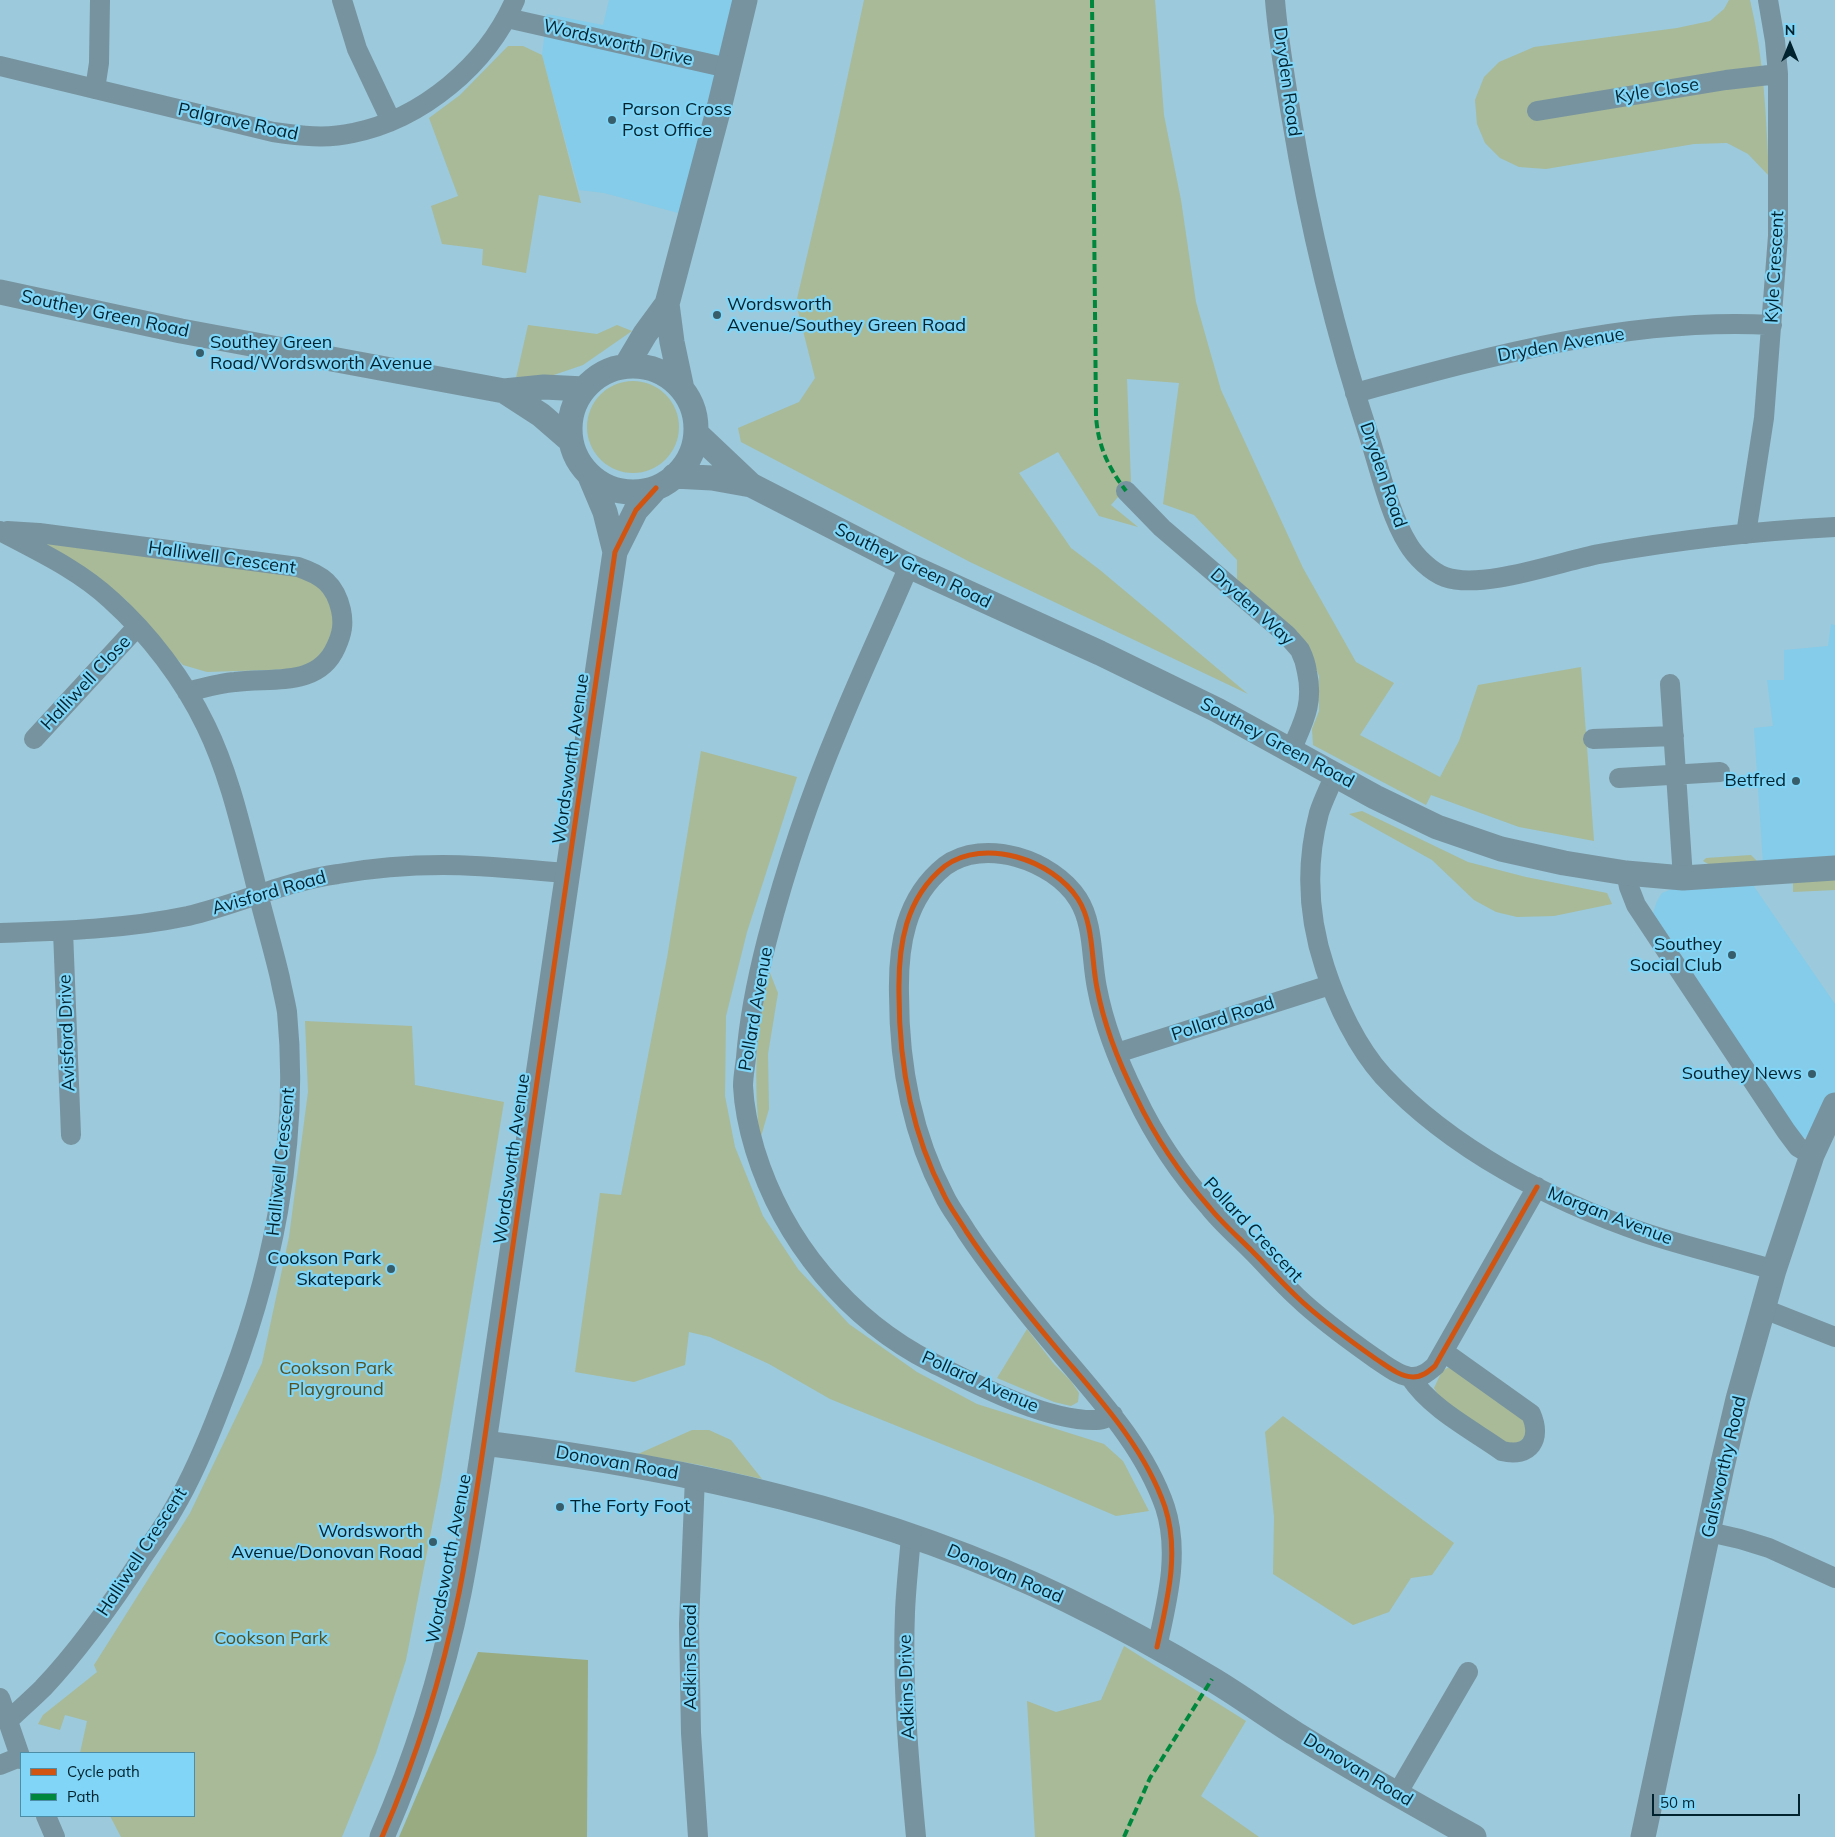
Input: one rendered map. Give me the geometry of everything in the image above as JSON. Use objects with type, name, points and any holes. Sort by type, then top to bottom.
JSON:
[{"type":"street","points":[[95,89],[99,63],[100,0]]},
{"type":"street","points":[[342,0],[357,49],[391,121]]},
{"type":"street","name":"Palgrave Road","points":[[0,66],[273,132],[303,137],[351,134],[391,121],[429,100],[449,86],[484,50],[507,18],[515,0]]},
{"type":"street","points":[[626,366],[645,334],[667,304],[745,0]]},
{"type":"street","name":"Dryden Road","points":[[1275,0],[1301,178],[1330,309],[1396,520],[1408,545],[1426,563],[1445,576],[1467,580],[1489,580],[1598,554],[1683,541],[1835,526]]},
{"type":"street","name":"Kyle Crescent","points":[[1746,534],[1764,418],[1778,236],[1778,74],[1768,0]]},
{"type":"street","name":"Wordsworth Drive","points":[[507,18],[728,68]]},
{"type":"street","name":"Kyle Close","points":[[1537,111],[1726,80],[1778,74]]},
{"type":"street","name":"Southey Green Road","points":[[0,292],[181,331],[504,391],[544,387],[584,389]]},
{"type":"street","points":[[667,304],[672,342],[682,389],[690,403],[695,418],[696,433],[692,449],[685,464],[665,482],[638,492],[620,490],[603,485],[589,474],[577,459],[571,442],[570,423],[574,405],[584,389],[599,376],[626,366],[647,367],[667,376],[682,389]]},
{"type":"street","name":"Dryden Avenue","points":[[1355,393],[1502,355],[1582,339],[1655,328],[1734,323],[1772,325]]},
{"type":"street","name":"Southey Green Road","points":[[504,391],[541,415],[571,442]]},
{"type":"street","name":"Southey Green Road","points":[[696,433],[752,485],[909,566],[1108,657],[1217,710],[1375,797],[1446,830],[1510,851],[1564,864],[1626,873],[1683,878],[1835,868]]},
{"type":"street","name":"Wordsworth Avenue","points":[[382,1837],[396,1806],[425,1724],[446,1651],[459,1592],[484,1443],[614,552],[606,512],[589,474]]},
{"type":"street","name":"Southey Green Road","points":[[665,482],[712,478],[752,485]]},
{"type":"street","name":"Wordsworth Avenue","points":[[614,552],[636,510],[665,482]]},
{"type":"street","name":"Dryden Way","points":[[1126,491],[1162,528],[1287,635],[1300,650],[1308,677],[1310,699],[1307,713],[1291,751]]},
{"type":"street","name":"Halliwell Crescent","points":[[0,531],[67,567],[110,598],[166,661],[187,692],[206,726],[223,766],[286,1008],[290,1078],[286,1142],[278,1210],[270,1255],[256,1307],[235,1371],[204,1449],[173,1511],[122,1588],[79,1646],[42,1688],[8,1721]]},
{"type":"street","name":"Halliwell Crescent","points":[[0,531],[39,533],[298,567],[315,573],[330,584],[338,599],[344,621],[341,636],[333,653],[321,668],[304,676],[235,682],[187,692]]},
{"type":"street","name":"Pollard Avenue","points":[[909,566],[838,729],[781,886],[758,977],[748,1034],[743,1086],[749,1130],[763,1175],[783,1218],[809,1259],[841,1295],[875,1326],[915,1354],[1023,1405],[1074,1418],[1100,1420],[1113,1415]]},
{"type":"street","name":"Halliwell Close","points":[[34,739],[137,627]]},
{"type":"street","points":[[1670,684],[1683,878]]},
{"type":"street","points":[[1593,739],[1674,736]]},
{"type":"street","points":[[1619,778],[1720,772]]},
{"type":"street","name":"Morgan Avenue","points":[[1336,774],[1319,812],[1312,848],[1309,893],[1316,940],[1330,985],[1350,1029],[1382,1075],[1420,1112],[1475,1152],[1537,1187],[1583,1209],[1645,1233],[1774,1270]]},
{"type":"street","name":"Pollard Crescent","points":[[1157,1647],[1172,1572],[1172,1542],[1165,1508],[1146,1465],[1113,1415],[1033,1321],[985,1260],[945,1198],[924,1152],[907,1086],[899,1017],[898,967],[904,928],[915,900],[931,879],[950,863],[970,856],[994,853],[1019,856],[1041,866],[1062,881],[1078,898],[1087,919],[1096,986],[1106,1025],[1136,1098],[1168,1153],[1211,1210],[1299,1299],[1350,1342],[1390,1369],[1410,1377],[1418,1391],[1441,1409],[1502,1451],[1512,1454],[1523,1452],[1532,1445],[1536,1434],[1531,1414],[1444,1352]]},
{"type":"street","name":"Avisford Road","points":[[0,933],[120,927],[189,916],[292,883],[337,874],[389,868],[444,865],[568,873]]},
{"type":"street","points":[[1626,873],[1628,886],[1646,922],[1786,1131],[1798,1146],[1812,1155]]},
{"type":"street","name":"Avisford Drive","points":[[63,931],[71,1135]]},
{"type":"street","name":"Pollard Road","points":[[1117,1053],[1330,985]]},
{"type":"street","name":"Galsworthy Road","points":[[1644,1837],[1736,1407],[1774,1270],[1812,1155],[1835,1105]]},
{"type":"street","points":[[1410,1377],[1425,1374],[1435,1366],[1537,1187]]},
{"type":"street","points":[[1764,1309],[1835,1337]]},
{"type":"street","name":"Donovan Road","points":[[484,1443],[560,1452],[761,1491],[911,1536],[990,1566],[1042,1589],[1157,1647],[1212,1679],[1297,1735],[1474,1837]]},
{"type":"street","name":"Adkins Road","points":[[695,1477],[689,1624],[692,1733],[698,1837]]},
{"type":"street","points":[[1709,1532],[1740,1538],[1769,1548],[1835,1578]]},
{"type":"street","name":"Adkins Drive","points":[[911,1536],[905,1613],[906,1705],[909,1768],[916,1837]]},
{"type":"street","points":[[1397,1794],[1468,1672]]},
{"type":"street","points":[[0,1698],[20,1755]]},
{"type":"street","points":[[0,1764],[20,1758]]},
{"type":"street","points":[[46,1817],[55,1837]]},
{"type":"shaded area","points":[[609,0],[735,0],[682,214],[604,193],[579,190],[542,55],[547,14],[603,25]]},
{"type":"shaded area","points":[[1831,624],[1835,625],[1835,858],[1763,864],[1754,728],[1773,726],[1767,680],[1784,680],[1784,650],[1828,646]]},
{"type":"shaded area","points":[[1753,885],[1835,1004],[1835,1099],[1812,1137],[1801,1138],[1653,913],[1662,893],[1672,889]]},
{"type":"green space","points":[[864,0],[1155,0],[1164,115],[1181,200],[1196,302],[1221,390],[1303,568],[1356,662],[1394,683],[1360,735],[1440,777],[1459,741],[1478,685],[1581,667],[1594,841],[1519,827],[1431,795],[1426,805],[1313,745],[1312,729],[1319,711],[1319,676],[1306,644],[1237,580],[1237,560],[1194,515],[1163,504],[1179,383],[1127,379],[1131,482],[1111,505],[1138,527],[1099,516],[1058,452],[1019,473],[1071,548],[1248,694],[970,562],[741,442],[738,428],[799,402],[815,378],[796,303]]},
{"type":"green space","points":[[1729,0],[1750,0],[1755,22],[1765,109],[1769,176],[1748,154],[1727,143],[1694,144],[1546,169],[1519,167],[1500,158],[1485,143],[1477,124],[1475,100],[1484,77],[1499,62],[1534,47],[1677,28],[1710,21],[1724,9]]},
{"type":"green space","points":[[508,46],[523,46],[542,55],[581,203],[539,195],[526,273],[482,265],[483,249],[442,244],[431,206],[458,196],[429,118],[460,95]]},
{"type":"green space","points":[[528,325],[597,334],[617,325],[632,331],[583,365],[548,377],[516,378]]},
{"type":"green space","points":[[633,381],[651,385],[665,395],[675,409],[679,427],[675,445],[665,459],[651,469],[633,473],[615,469],[601,459],[591,445],[587,427],[591,409],[601,395],[615,385]]},
{"type":"green space","points":[[53,542],[174,561],[294,575],[316,584],[327,596],[334,617],[330,641],[316,660],[297,669],[207,672],[183,665],[164,646],[126,600],[50,548],[46,543]]},
{"type":"green space","points":[[701,751],[797,777],[747,932],[726,1016],[725,1096],[735,1147],[763,1216],[798,1269],[849,1324],[917,1372],[977,1404],[1104,1444],[1123,1461],[1149,1511],[1116,1516],[830,1399],[769,1364],[710,1337],[689,1332],[685,1365],[634,1382],[575,1372],[600,1193],[621,1195],[667,958]]},
{"type":"green space","points":[[1362,811],[1468,862],[1526,877],[1607,893],[1612,904],[1554,916],[1517,917],[1496,912],[1474,900],[1432,860],[1349,814]]},
{"type":"green space","points":[[1751,855],[1758,862],[1710,865],[1703,861],[1706,858]]},
{"type":"green space","points":[[1835,879],[1835,890],[1793,892],[1793,883]]},
{"type":"green space","points":[[768,968],[778,993],[768,1054],[769,1109],[760,1140],[756,1075],[757,1053],[758,1032]]},
{"type":"green space","name":"Cookson Park","points":[[305,1021],[412,1026],[415,1085],[504,1102],[441,1480],[406,1660],[376,1753],[342,1837],[121,1837],[111,1817],[195,1817],[195,1752],[80,1752],[87,1721],[65,1715],[60,1730],[38,1724],[43,1715],[97,1672],[94,1665],[190,1513],[262,1363],[289,1237],[308,1092]]},
{"type":"green space","points":[[1027,1329],[1054,1364],[1071,1381],[1079,1393],[1078,1402],[1071,1406],[1054,1402],[997,1378]]},
{"type":"green space","points":[[1449,1367],[1522,1415],[1527,1426],[1525,1437],[1518,1443],[1505,1443],[1440,1398],[1434,1388],[1442,1371]]},
{"type":"green space","points":[[1283,1416],[1454,1543],[1432,1575],[1411,1578],[1389,1612],[1353,1625],[1273,1574],[1274,1517],[1265,1432]]},
{"type":"green space","points":[[692,1430],[709,1430],[731,1440],[762,1479],[638,1454]]},
{"type":"green space","points":[[1124,1646],[1246,1721],[1201,1796],[1259,1837],[1035,1837],[1027,1701],[1056,1712],[1101,1700]]},
{"type":"green space","points":[[478,1652],[588,1660],[587,1837],[399,1837]]},
{"type":"marked path","points":[[1092,0],[1096,416],[1099,437],[1105,456],[1126,491]]},
{"type":"marked path","points":[[1124,1837],[1150,1778],[1212,1679]]},
{"type":"cycle path","points":[[382,1837],[406,1778],[427,1717],[445,1655],[465,1561],[615,552],[636,510],[656,488]]},
{"type":"cycle path","points":[[1157,1647],[1168,1595],[1172,1559],[1169,1524],[1165,1507],[1156,1486],[1146,1465],[1121,1427],[1013,1295],[966,1231],[946,1200],[923,1148],[905,1072],[900,1020],[899,976],[900,958],[907,924],[913,908],[931,879],[945,866],[961,857],[979,853],[998,853],[1017,857],[1035,864],[1052,873],[1067,885],[1078,899],[1087,919],[1097,988],[1113,1044],[1143,1112],[1169,1155],[1215,1214],[1297,1297],[1345,1337],[1398,1373],[1408,1377],[1416,1377],[1425,1374],[1435,1366],[1537,1187]]},
{"type":"place","name":"Parson Cross Post Office","points":[[612,120]]},
{"type":"place","name":"Wordsworth Avenue/Southey Green Road","points":[[717,315]]},
{"type":"place","name":"Southey Green Road/Wordsworth Avenue","points":[[200,353]]},
{"type":"place","name":"Betfred","points":[[1796,781]]},
{"type":"place","name":"Southey Social Club","points":[[1732,955]]},
{"type":"place","name":"Southey News","points":[[1812,1074]]},
{"type":"place","name":"Cookson Park Skatepark","points":[[391,1269]]},
{"type":"place","name":"The Forty Foot","points":[[560,1507]]},
{"type":"place","name":"Wordsworth Avenue/Donovan Road","points":[[433,1542]]},
{"type":"park label","name":"Cookson Park Playground","points":[[336,1379]]}]
